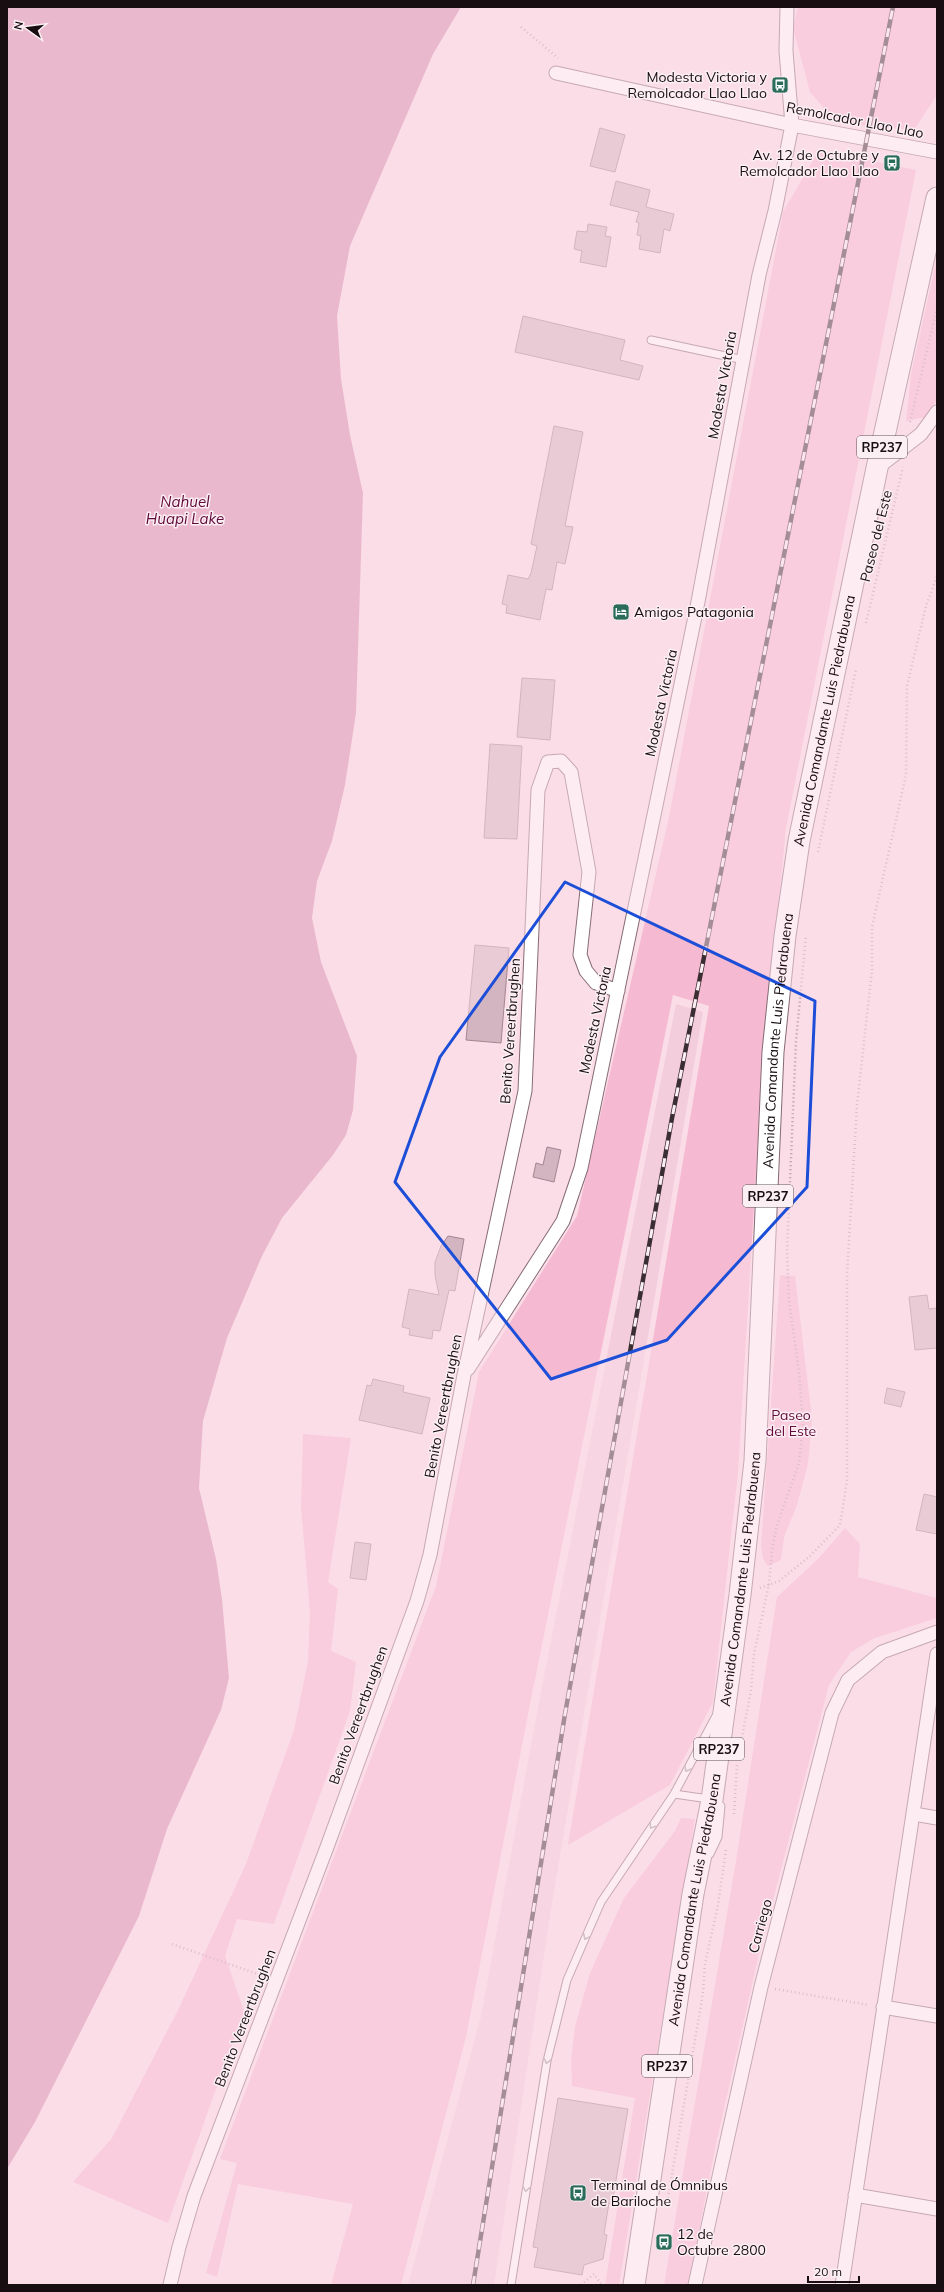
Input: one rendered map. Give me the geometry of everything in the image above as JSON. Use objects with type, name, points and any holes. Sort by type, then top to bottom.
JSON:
[{"type":"main road","name":"Avenida Comandante Luis Piedrabuena","points":[[634,2285],[693,1894],[712,1800],[740,1595],[755,1461],[773,1052],[785,936],[799,841],[877,468],[937,198]]},
{"type":"street","name":"Modesta Victoria","points":[[464,1375],[563,1221],[581,1168],[697,607],[759,275],[775,211],[792,125],[786,51],[787,7]]},
{"type":"street","name":"Remolcador Llao Llao","points":[[556,73],[792,125],[937,152]]},
{"type":"street","points":[[877,468],[921,434],[937,412]]},
{"type":"street","name":"Benito Vereertbrughen","points":[[170,2285],[179,2247],[194,2196],[276,1981],[417,1601],[430,1555],[464,1375],[525,1091],[538,790],[548,762],[561,761],[571,772],[589,872],[580,955],[586,971],[596,983],[618,991]]},
{"type":"street","name":"Carriego","points":[[695,2285],[761,1987],[832,1713],[848,1680],[882,1652],[937,1632]]},
{"type":"street","points":[[842,2285],[937,1654]]},
{"type":"street","points":[[914,1814],[937,1818]]},
{"type":"street","points":[[883,2008],[937,2016]]},
{"type":"street","points":[[855,2195],[937,2209]]},
{"type":"lane","points":[[651,340],[744,360]]},
{"type":"lane","points":[[511,2285],[546,2062],[567,1980],[601,1902],[674,1794],[726,1698]]},
{"type":"lane","points":[[674,1794],[712,1800]]},
{"type":"path","points":[[521,27],[564,62]]},
{"type":"path","name":"Paseo del Este","points":[[865,625],[907,445],[912,412],[937,308]]},
{"type":"path","points":[[740,1595],[779,1581],[809,1557],[840,1525],[847,1481],[848,1274],[857,1113],[872,970],[872,927],[906,775],[907,686],[926,606],[937,576]]},
{"type":"path","points":[[817,855],[856,667]]},
{"type":"path","points":[[740,1746],[751,1691],[754,1654],[769,1584],[776,1531],[799,1463],[803,1424],[799,1372],[789,1301],[787,1251],[796,1041],[806,930]]},
{"type":"path","points":[[733,1816],[738,1762]]},
{"type":"path","points":[[667,2204],[703,1993],[705,1964],[718,1905],[727,1845]]},
{"type":"path","points":[[172,1944],[276,1981]]},
{"type":"path","points":[[761,1987],[883,2008]]},
{"type":"path","points":[[581,2285],[594,2274],[602,2285]]},
{"type":"highlighted area","points":[[565,882],[815,1001],[807,1187],[667,1340],[551,1379],[395,1182],[440,1057]]},
{"type":"shaded area","points":[[676,1004],[703,1012],[552,1903],[494,2285],[408,2285],[481,2016],[539,1702]]},
{"type":"green space","points":[[798,7],[937,7],[937,95],[914,130],[837,123],[810,92],[793,28]]},
{"type":"green space","points":[[819,150],[916,170],[786,828],[762,1073],[738,1472],[713,1702],[670,1785],[568,1845],[709,1006],[673,995],[529,1709],[466,2037],[401,2285],[331,2285],[353,2204],[238,2184],[217,2277],[206,2273],[237,2163],[220,2159],[436,1586],[479,1372],[577,1216],[669,817],[783,212]]},
{"type":"green space","points":[[937,258],[937,399],[926,417],[906,421],[911,374]]},
{"type":"green space","name":"Paseo del Este","points":[[780,1275],[795,1276],[812,1419],[808,1464],[797,1505],[784,1537],[781,1560],[768,1566],[763,1559],[761,1546]]},
{"type":"green space","points":[[303,1434],[351,1438],[328,1582],[338,1589],[331,1651],[356,1662],[350,1711],[274,1924],[237,1919],[225,1956],[244,2011],[168,2223],[73,2182],[112,2138],[178,2010],[246,1864],[294,1730],[308,1661],[310,1612],[301,1507]]},
{"type":"green space","points":[[845,1528],[860,1544],[858,1577],[937,1598],[937,1618],[875,1638],[851,1652],[829,1685],[759,1954],[716,2144],[688,2285],[664,2285],[736,1861],[777,1597],[819,1558]]},
{"type":"green space","points":[[681,1818],[695,1819],[619,2285],[605,2285],[635,2098],[572,2086],[571,2060],[575,2027],[590,1973],[624,1898],[675,1831]]},
{"type":"water","name":"Nahuel Huapi Lake","points":[[7,7],[461,7],[433,54],[350,246],[337,316],[341,379],[350,435],[363,493],[356,713],[345,785],[332,841],[317,881],[312,918],[321,962],[357,1056],[353,1110],[346,1135],[333,1155],[282,1218],[262,1256],[227,1338],[203,1421],[199,1488],[216,1559],[222,1599],[229,1678],[221,1710],[167,1829],[139,1916],[35,2122],[7,2169]]},
{"type":"building","points":[[600,128],[625,135],[615,172],[590,166]]},
{"type":"building","points":[[616,181],[650,190],[646,207],[674,214],[670,231],[664,229],[660,253],[639,249],[641,236],[637,235],[639,223],[636,222],[639,212],[610,205]]},
{"type":"building","points":[[588,224],[607,227],[605,236],[611,237],[606,267],[580,262],[582,251],[574,249],[577,231],[587,232]]},
{"type":"building","points":[[523,316],[625,340],[620,360],[643,366],[639,380],[515,352]]},
{"type":"building","points":[[554,426],[583,432],[565,526],[573,527],[565,564],[557,562],[552,590],[546,589],[540,620],[506,613],[507,605],[502,604],[508,575],[528,579],[531,573],[537,546],[531,544]]},
{"type":"building","points":[[522,678],[555,680],[550,740],[517,737]]},
{"type":"building","points":[[490,744],[522,746],[517,839],[484,838]]},
{"type":"building","points":[[475,945],[509,948],[501,1043],[466,1040]]},
{"type":"building","points":[[547,1147],[561,1150],[554,1182],[533,1177],[536,1163],[543,1165]]},
{"type":"building","points":[[448,1236],[464,1239],[455,1291],[449,1290],[440,1331],[433,1330],[432,1339],[409,1335],[410,1329],[402,1327],[409,1289],[439,1295],[435,1275],[435,1262],[441,1246]]},
{"type":"building","points":[[927,1295],[929,1309],[937,1308],[937,1348],[915,1350],[909,1297]]},
{"type":"building","points":[[373,1379],[404,1386],[403,1392],[430,1398],[422,1434],[359,1420],[367,1385],[371,1386]]},
{"type":"building","points":[[887,1388],[905,1392],[901,1407],[884,1403]]},
{"type":"building","points":[[924,1494],[937,1497],[937,1534],[916,1530]]},
{"type":"building","points":[[355,1542],[371,1544],[366,1580],[350,1578]]},
{"type":"building","name":"Terminal de Ómnibus de Bariloche","points":[[558,2098],[628,2109],[612,2204],[609,2203],[604,2234],[607,2235],[603,2259],[584,2265],[582,2275],[534,2267],[538,2248],[533,2247]]},
{"type":"railway","points":[[473,2285],[565,1714],[672,1118],[893,7]]},
{"type":"place","name":"Modesta Victoria y Remolcador Llao Llao","points":[[780,85]]},
{"type":"place","name":"Av. 12 de Octubre y Remolcador Llao Llao","points":[[892,163]]},
{"type":"place","name":"Amigos Patagonia","points":[[621,612]]},
{"type":"place","name":"Terminal de Ómnibus de Bariloche","points":[[578,2193]]},
{"type":"place","name":"12 de Octubre 2800","points":[[664,2242]]}]
